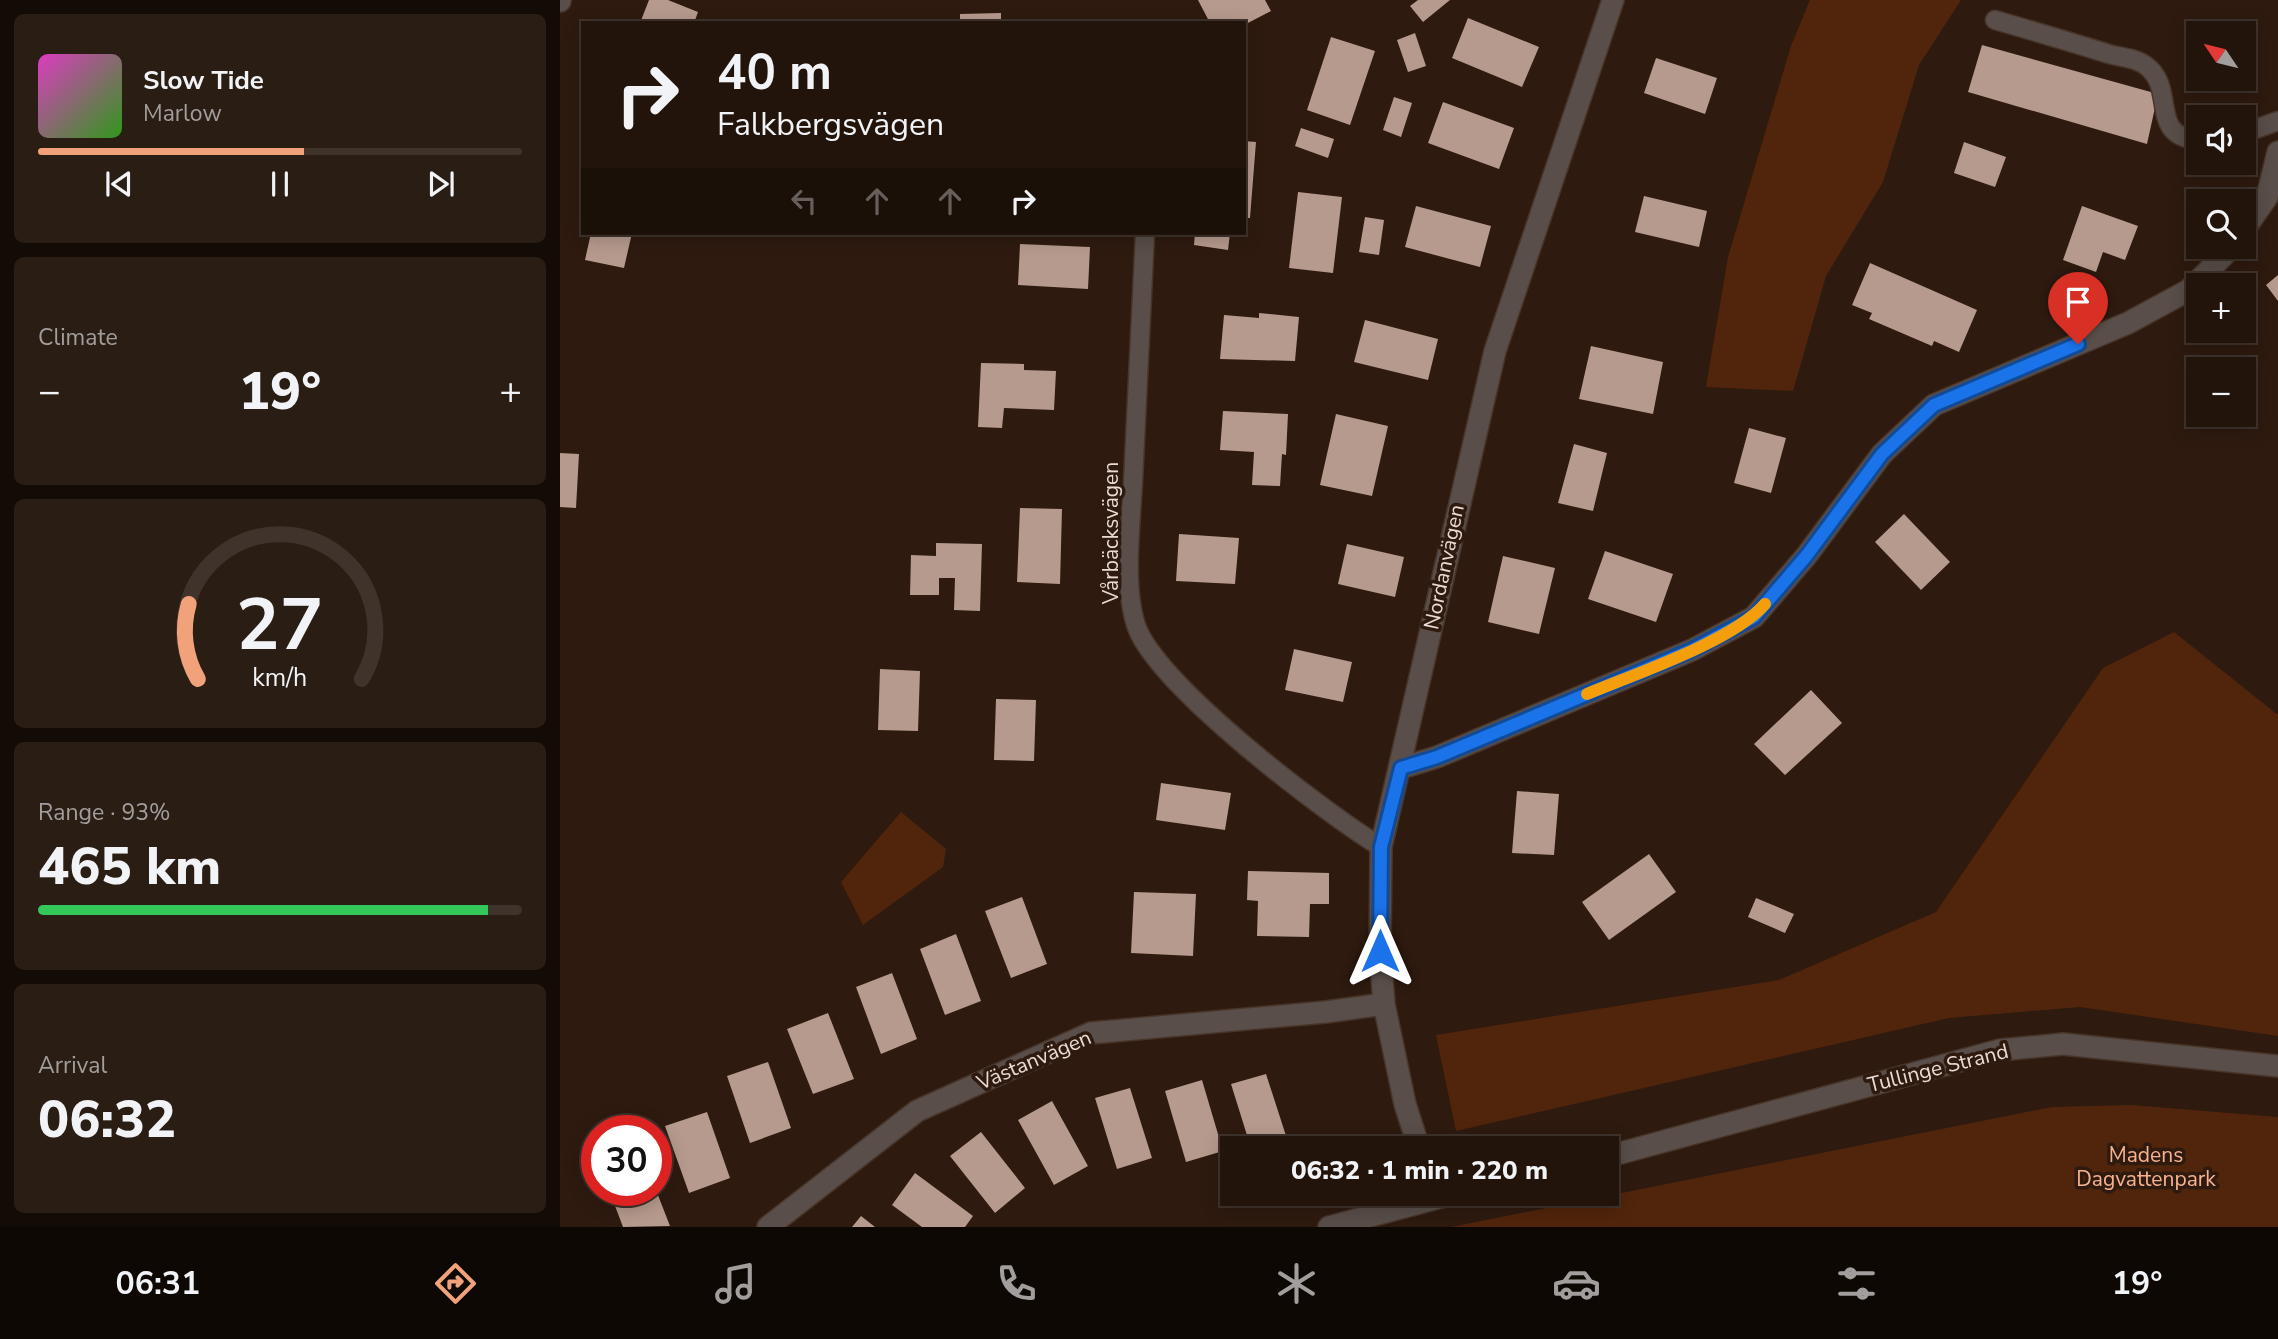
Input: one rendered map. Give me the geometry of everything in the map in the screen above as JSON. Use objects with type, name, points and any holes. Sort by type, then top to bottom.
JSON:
[{"type":"street","name":"Nordanvägen","points":[[1415,1136],[1402,1094],[1384,1004],[1380,951],[1381,847],[1495,351],[1614,0]]},
{"type":"street","points":[[2256,213],[2267,197],[2278,152]]},
{"type":"street","points":[[1401,768],[1437,757],[1692,650],[1754,617],[1807,555],[1882,454],[1934,405],[2128,323],[2189,290],[2220,259]]},
{"type":"street","name":"Västanvägen","points":[[768,1227],[917,1111],[1091,1033],[1326,1012],[1384,1004]]},
{"type":"street","name":"Tullinge Strand","points":[[1619,1153],[2000,1050],[2030,1045],[2063,1044],[2278,1066]]},
{"type":"street","points":[[1329,1227],[1402,1206]]},
{"type":"lane","points":[[1995,20],[2143,63],[2161,85],[2164,113],[2172,131],[2186,138]]},
{"type":"lane","points":[[2256,129],[2278,121]]},
{"type":"lane","name":"Vårbäcksvägen","points":[[1145,235],[1131,528],[1131,585],[1135,624],[1144,645],[1175,683],[1348,828],[1381,847]]},
{"type":"green space","points":[[1810,0],[1961,0],[1919,65],[1883,182],[1826,276],[1793,391],[1706,387],[1728,257],[1791,46]]},
{"type":"green space","points":[[2174,632],[2278,715],[2278,1036],[2080,1007],[1949,1018],[1456,1131],[1436,1035],[1779,980],[1936,912],[2103,668]]},
{"type":"green space","points":[[901,812],[946,849],[943,867],[863,925],[841,882]]},
{"type":"green space","name":"Madens Dagvattenpark","points":[[2131,1105],[2278,1117],[2278,1227],[1451,1227],[1556,1206],[1619,1206],[1619,1193],[2052,1107]]},
{"type":"building","points":[[649,0],[668,0],[698,12],[695,21],[641,21]]},
{"type":"building","points":[[1198,0],[1265,0],[1271,11],[1246,24],[1246,21],[1209,21]]},
{"type":"building","points":[[1418,0],[1450,0],[1423,22],[1410,6]]},
{"type":"building","points":[[1001,13],[1001,21],[960,21],[960,14]]},
{"type":"building","points":[[1468,18],[1539,47],[1522,87],[1452,58]]},
{"type":"building","points":[[1415,33],[1426,66],[1408,72],[1397,40]]},
{"type":"building","points":[[1331,37],[1375,51],[1350,125],[1307,110]]},
{"type":"building","points":[[1982,45],[2158,94],[2147,144],[1968,92]]},
{"type":"building","points":[[1656,58],[1717,78],[1705,114],[1644,93]]},
{"type":"building","points":[[1394,97],[1412,103],[1401,137],[1383,130]]},
{"type":"building","points":[[1443,102],[1514,128],[1499,169],[1428,143]]},
{"type":"building","points":[[1301,128],[1334,139],[1328,158],[1295,146]]},
{"type":"building","points":[[1246,141],[1256,142],[1250,218],[1246,218]]},
{"type":"building","points":[[1964,142],[2006,157],[1995,187],[1954,173]]},
{"type":"building","points":[[1298,192],[1342,197],[1333,273],[1289,268]]},
{"type":"building","points":[[1644,196],[1707,211],[1699,247],[1635,232]]},
{"type":"building","points":[[1416,206],[1491,226],[1480,267],[1405,247]]},
{"type":"building","points":[[2082,206],[2138,226],[2125,260],[2103,252],[2096,272],[2063,260]]},
{"type":"building","points":[[1365,217],[1384,220],[1379,255],[1359,252]]},
{"type":"building","points":[[591,235],[632,235],[624,268],[585,260]]},
{"type":"building","points":[[1195,235],[1230,235],[1228,250],[1194,245]]},
{"type":"building","points":[[1020,244],[1090,247],[1088,289],[1018,285]]},
{"type":"building","points":[[1870,263],[1977,310],[1959,352],[1934,341],[1932,346],[1869,319],[1872,313],[1852,305]]},
{"type":"building","points":[[2278,275],[2278,301],[2266,285]]},
{"type":"building","points":[[1259,313],[1299,317],[1295,361],[1220,359],[1224,315],[1259,318]]},
{"type":"building","points":[[1365,320],[1438,339],[1428,380],[1354,362]]},
{"type":"building","points":[[1591,346],[1663,362],[1653,414],[1579,399]]},
{"type":"building","points":[[981,363],[1024,364],[1024,370],[1056,371],[1054,410],[1004,408],[1002,428],[978,427]]},
{"type":"building","points":[[1223,411],[1288,414],[1286,455],[1282,454],[1280,486],[1252,485],[1254,452],[1220,450]]},
{"type":"building","points":[[1336,414],[1388,426],[1372,496],[1320,485]]},
{"type":"building","points":[[1749,428],[1786,438],[1771,493],[1734,483]]},
{"type":"building","points":[[1574,444],[1607,453],[1593,511],[1558,503]]},
{"type":"building","points":[[560,453],[579,454],[576,508],[560,507]]},
{"type":"building","points":[[1020,508],[1062,509],[1060,584],[1017,582]]},
{"type":"building","points":[[1904,514],[1950,562],[1921,590],[1875,542]]},
{"type":"building","points":[[1179,534],[1239,538],[1235,584],[1176,581]]},
{"type":"building","points":[[936,543],[982,544],[980,611],[954,610],[955,578],[939,578],[939,595],[910,595],[911,555],[936,556]]},
{"type":"building","points":[[1347,544],[1404,557],[1395,597],[1338,584]]},
{"type":"building","points":[[1605,551],[1673,574],[1656,622],[1588,599]]},
{"type":"building","points":[[1503,556],[1555,568],[1539,634],[1488,622]]},
{"type":"building","points":[[1294,649],[1352,662],[1343,702],[1285,690]]},
{"type":"building","points":[[880,669],[920,671],[918,731],[878,730]]},
{"type":"building","points":[[1811,690],[1842,723],[1785,775],[1754,744]]},
{"type":"building","points":[[996,699],[1036,700],[1034,761],[994,760]]},
{"type":"building","points":[[1161,783],[1231,793],[1225,830],[1156,820]]},
{"type":"building","points":[[1517,791],[1559,794],[1554,855],[1512,853]]},
{"type":"building","points":[[1649,854],[1676,892],[1609,940],[1582,902]]},
{"type":"building","points":[[1248,871],[1329,873],[1329,904],[1310,904],[1309,937],[1257,936],[1258,901],[1247,900]]},
{"type":"building","points":[[1134,892],[1196,894],[1193,956],[1131,953]]},
{"type":"building","points":[[1022,897],[1047,964],[1011,978],[985,911]]},
{"type":"building","points":[[1756,898],[1794,914],[1785,933],[1748,917]]},
{"type":"building","points":[[956,934],[981,1001],[945,1015],[920,949]]},
{"type":"building","points":[[892,973],[917,1039],[881,1054],[856,987]]},
{"type":"building","points":[[828,1013],[854,1079],[813,1094],[787,1029]]},
{"type":"building","points":[[768,1062],[791,1128],[750,1143],[727,1076]]},
{"type":"building","points":[[1266,1074],[1286,1136],[1247,1136],[1231,1084]]},
{"type":"building","points":[[1202,1080],[1220,1141],[1220,1152],[1186,1162],[1165,1091]]},
{"type":"building","points":[[1130,1088],[1152,1158],[1117,1169],[1095,1098]]},
{"type":"building","points":[[1052,1101],[1088,1166],[1054,1185],[1018,1120]]},
{"type":"building","points":[[707,1112],[730,1178],[689,1193],[672,1146],[672,1124]]},
{"type":"building","points":[[981,1132],[1025,1188],[995,1213],[950,1156]]},
{"type":"building","points":[[915,1173],[973,1216],[965,1227],[922,1227],[892,1205]]},
{"type":"building","points":[[615,1206],[662,1206],[670,1226],[623,1227]]},
{"type":"building","points":[[861,1216],[875,1227],[852,1227]]},
{"type":"slow traffic","points":[[1587,694],[1692,650],[1754,617],[1765,604]]},
{"type":"route","points":[[1380,951],[1381,847],[1401,768],[1437,757],[1692,650],[1754,617],[1807,555],[1882,454],[1934,405],[2078,344]]}]
